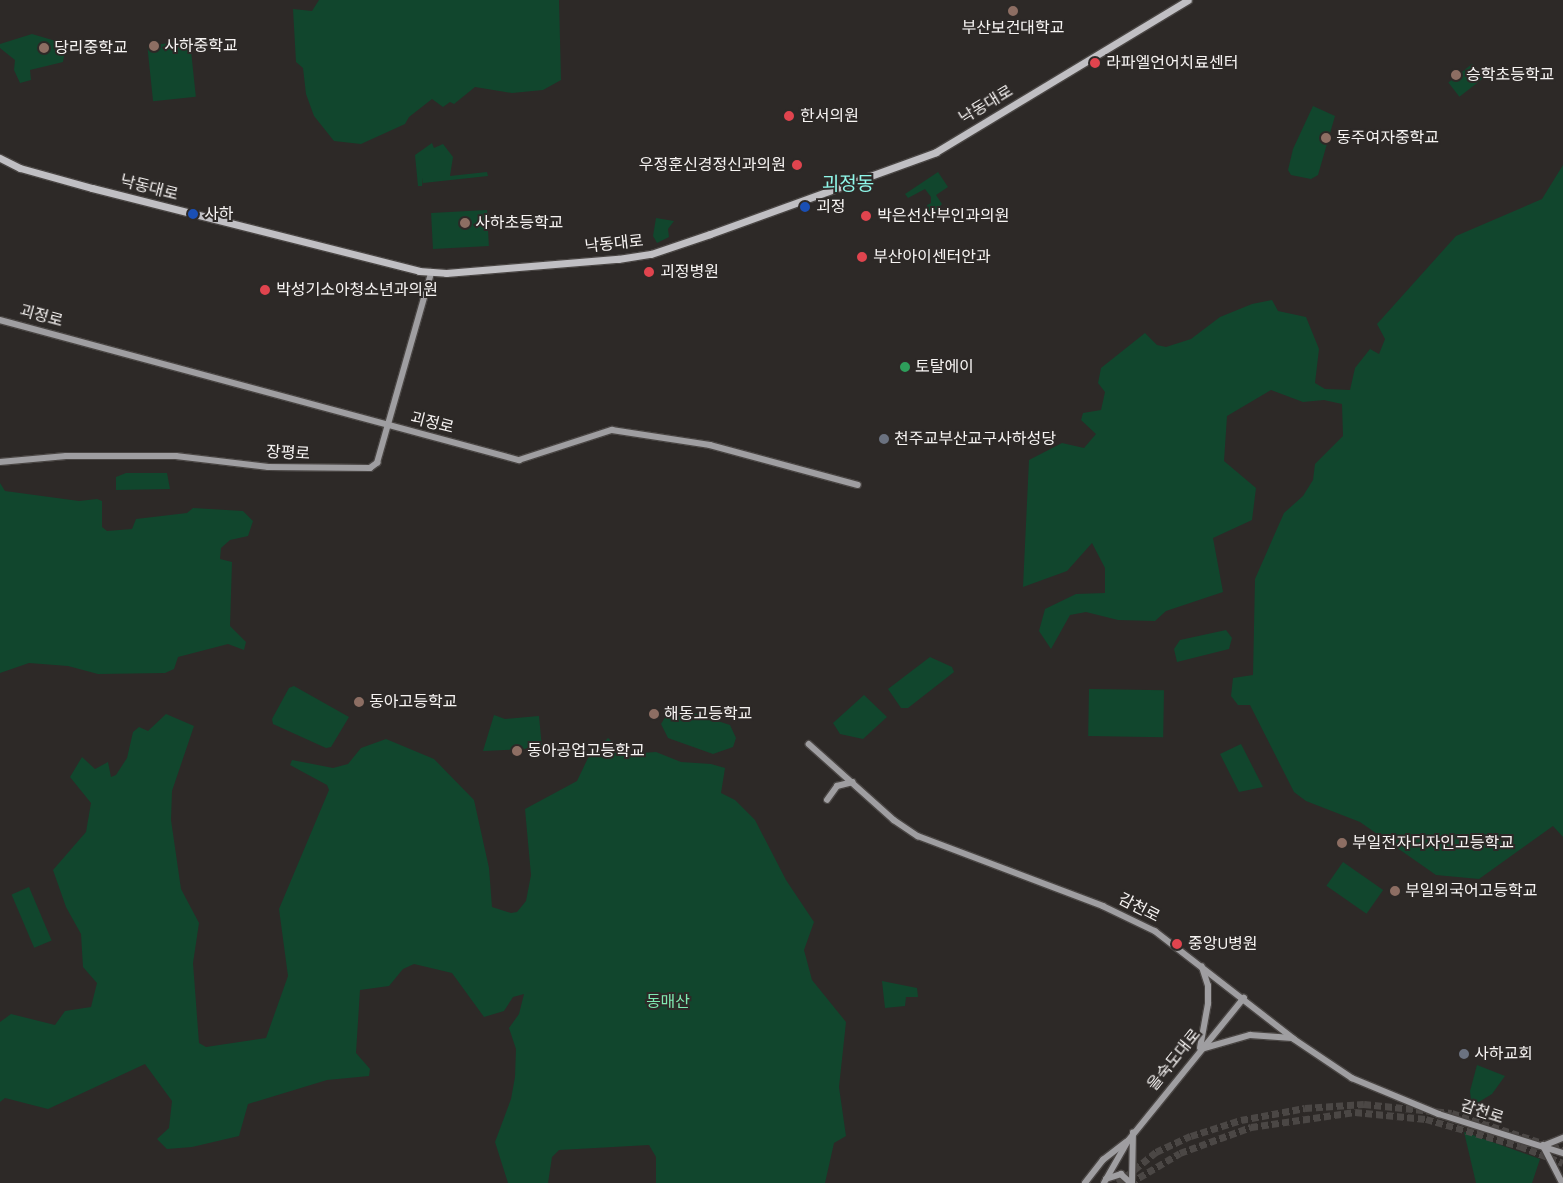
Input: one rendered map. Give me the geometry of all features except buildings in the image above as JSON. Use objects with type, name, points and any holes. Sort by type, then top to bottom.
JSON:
[{"type":"main road","name":"낙동대로","points":[[0,158],[20,168],[92,188],[431,273],[651,254],[825,194],[936,152],[1188,0]]},
{"type":"main road","name":"장평로","points":[[0,462],[47,457],[176,456],[268,466],[370,468],[377,462],[431,273]]},
{"type":"main road","name":"괴정로","points":[[0,320],[387,426],[519,460],[612,430],[710,445],[858,485]]},
{"type":"main road","name":"감천로","points":[[808,744],[894,820],[918,836],[1126,916],[1165,938],[1294,1039],[1366,1085],[1439,1114],[1563,1153]]},
{"type":"main road","points":[[827,800],[837,786],[853,782]]},
{"type":"main road","points":[[1202,967],[1208,986],[1208,1004],[1199,1049],[1250,1035],[1294,1039]]},
{"type":"main road","name":"을숙도대로","points":[[1105,1181],[1133,1133],[1199,1049],[1244,998]]},
{"type":"main road","points":[[1132,1183],[1133,1133]]},
{"type":"main road","points":[[1562,1183],[1542,1146],[1563,1138]]},
{"type":"main road","name":"을숙도대로","points":[[1085,1183],[1103,1160],[1128,1140]]},
{"type":"main road","points":[[1105,1181],[1121,1174],[1132,1183]]},
{"type":"green space","points":[[319,0],[559,0],[561,80],[543,90],[512,93],[475,87],[454,104],[450,102],[443,107],[432,99],[409,117],[405,124],[361,144],[334,141],[314,116],[306,94],[303,68],[296,62],[293,9],[312,11]]},
{"type":"green space","points":[[32,34],[66,44],[63,62],[30,70],[31,80],[20,83],[14,70],[15,60],[0,48],[0,44]]},
{"type":"green space","points":[[190,41],[196,97],[153,101],[147,45]]},
{"type":"green space","points":[[1472,64],[1483,78],[1459,97],[1448,82]]},
{"type":"green space","points":[[1313,106],[1335,116],[1318,175],[1311,179],[1291,175],[1288,170],[1293,149]]},
{"type":"green space","points":[[432,143],[434,148],[443,144],[453,157],[450,176],[487,172],[488,176],[423,183],[423,178],[422,186],[418,186],[415,155]]},
{"type":"green space","points":[[1563,165],[1563,837],[1553,826],[1479,879],[1436,875],[1360,822],[1306,801],[1294,792],[1250,705],[1238,705],[1231,696],[1233,678],[1253,675],[1255,579],[1284,513],[1303,496],[1313,480],[1315,464],[1343,436],[1342,404],[1324,400],[1303,402],[1271,390],[1227,416],[1224,461],[1256,488],[1252,520],[1213,538],[1223,592],[1166,611],[1155,621],[1118,620],[1086,612],[1070,615],[1051,649],[1039,631],[1045,609],[1076,594],[1105,593],[1105,568],[1092,543],[1067,571],[1023,587],[1029,460],[1062,443],[1084,448],[1096,434],[1081,420],[1083,413],[1101,410],[1105,392],[1098,383],[1101,368],[1145,333],[1157,345],[1166,347],[1191,339],[1220,317],[1252,304],[1272,300],[1278,311],[1306,317],[1319,349],[1315,383],[1325,389],[1350,390],[1355,368],[1370,349],[1379,354],[1385,339],[1377,324],[1456,236],[1542,199]]},
{"type":"green space","points":[[938,172],[948,187],[936,195],[942,204],[929,218],[927,205],[931,203],[931,197],[925,189],[908,198],[905,194]]},
{"type":"green space","points":[[487,210],[489,246],[433,249],[431,213]]},
{"type":"green space","points":[[656,218],[674,221],[668,229],[669,237],[657,243],[653,236]]},
{"type":"green space","points":[[126,473],[167,473],[170,489],[116,490],[116,477]]},
{"type":"green space","points":[[0,483],[5,491],[79,501],[97,499],[102,501],[102,527],[107,531],[132,529],[136,519],[187,513],[193,508],[243,511],[253,521],[248,536],[230,540],[221,548],[220,559],[232,562],[230,626],[246,642],[244,650],[228,644],[178,657],[174,669],[165,673],[98,674],[68,666],[29,663],[0,673]]},
{"type":"green space","points":[[1226,630],[1232,638],[1229,649],[1177,662],[1174,649],[1180,640]]},
{"type":"green space","points":[[930,657],[952,667],[954,672],[908,708],[901,708],[888,689]]},
{"type":"green space","points":[[294,686],[349,717],[331,747],[326,748],[273,724],[272,719],[289,688]]},
{"type":"green space","points":[[1089,689],[1164,690],[1163,737],[1088,736]]},
{"type":"green space","points":[[864,695],[887,717],[863,739],[840,734],[833,723]]},
{"type":"green space","points":[[672,706],[730,725],[736,738],[733,747],[713,754],[668,738],[661,724]]},
{"type":"green space","name":"동매산","points":[[166,714],[194,726],[172,791],[171,820],[181,889],[199,923],[193,963],[199,1043],[206,1047],[266,1038],[288,976],[279,909],[329,790],[327,785],[290,765],[292,760],[333,768],[348,764],[361,748],[386,739],[434,759],[474,800],[489,868],[492,907],[511,913],[517,912],[526,901],[531,875],[525,809],[577,781],[588,758],[608,738],[626,754],[656,752],[681,762],[711,764],[725,768],[721,793],[735,800],[755,820],[786,880],[814,922],[804,950],[812,980],[846,1022],[839,1087],[846,1136],[834,1143],[825,1183],[656,1183],[656,1157],[649,1145],[559,1150],[552,1157],[548,1183],[508,1183],[495,1142],[511,1099],[515,1077],[516,1049],[509,1028],[519,1014],[524,994],[513,997],[504,1011],[484,1017],[452,973],[414,964],[403,969],[389,986],[360,990],[356,1053],[370,1069],[369,1076],[327,1080],[248,1104],[239,1136],[192,1147],[167,1149],[157,1139],[169,1128],[172,1101],[145,1064],[48,1109],[5,1098],[0,1102],[0,1022],[11,1014],[55,1025],[65,1011],[91,1007],[97,983],[83,967],[81,934],[66,907],[53,870],[86,832],[91,803],[70,777],[82,757],[95,769],[108,762],[111,777],[116,775],[127,758],[133,732],[139,727],[148,731]]},
{"type":"green space","points":[[494,715],[505,719],[539,716],[542,748],[483,751]]},
{"type":"green space","points":[[1241,744],[1263,787],[1239,792],[1220,754]]},
{"type":"green space","points":[[1343,862],[1383,890],[1367,914],[1326,886]]},
{"type":"green space","points":[[29,887],[52,940],[34,948],[12,894]]},
{"type":"green space","points":[[882,981],[917,988],[918,997],[906,997],[905,1006],[885,1008]]},
{"type":"green space","points":[[1477,1065],[1505,1076],[1492,1094],[1477,1103],[1471,1100],[1470,1091]]},
{"type":"green space","points":[[1464,1132],[1540,1159],[1532,1183],[1476,1183]]},
{"type":"tunnel","points":[[1118,1183],[1156,1152],[1191,1136],[1241,1120],[1305,1108],[1364,1104],[1452,1113],[1563,1150]]},
{"type":"tunnel","points":[[1130,1183],[1180,1153],[1251,1127],[1355,1112],[1426,1119],[1520,1146],[1563,1163]]},
{"type":"place","name":"부산보건대학교","points":[[1013,11]]},
{"type":"place","name":"사하중학교","points":[[154,46]]},
{"type":"place","name":"당리중학교","points":[[44,48]]},
{"type":"place","name":"라파엘언어치료센터","points":[[1095,63]]},
{"type":"place","name":"승학초등학교","points":[[1456,75]]},
{"type":"place","name":"한서의원","points":[[789,116]]},
{"type":"place","name":"동주여자중학교","points":[[1326,138]]},
{"type":"place","name":"우정훈신경정신과의원","points":[[797,165]]},
{"type":"place","name":"괴정","points":[[805,207]]},
{"type":"place","name":"사하","points":[[193,214]]},
{"type":"place","name":"박은선산부인과의원","points":[[866,216]]},
{"type":"place","name":"사하초등학교","points":[[465,223]]},
{"type":"place","name":"부산아이센터안과","points":[[862,257]]},
{"type":"place","name":"괴정병원","points":[[649,272]]},
{"type":"place","name":"박성기소아청소년과의원","points":[[265,290]]},
{"type":"place","name":"토탈에이","points":[[905,367]]},
{"type":"place","name":"천주교부산교구사하성당","points":[[884,439]]},
{"type":"place","name":"동아고등학교","points":[[359,702]]},
{"type":"place","name":"해동고등학교","points":[[654,714]]},
{"type":"place","name":"동아공업고등학교","points":[[517,751]]},
{"type":"place","name":"부일전자디자인고등학교","points":[[1342,843]]},
{"type":"place","name":"부일외국어고등학교","points":[[1395,891]]},
{"type":"place","name":"중앙U병원","points":[[1177,944]]},
{"type":"place","name":"사하교회","points":[[1464,1054]]},
{"type":"district","name":"괴정동","points":[[848,184]]}]
